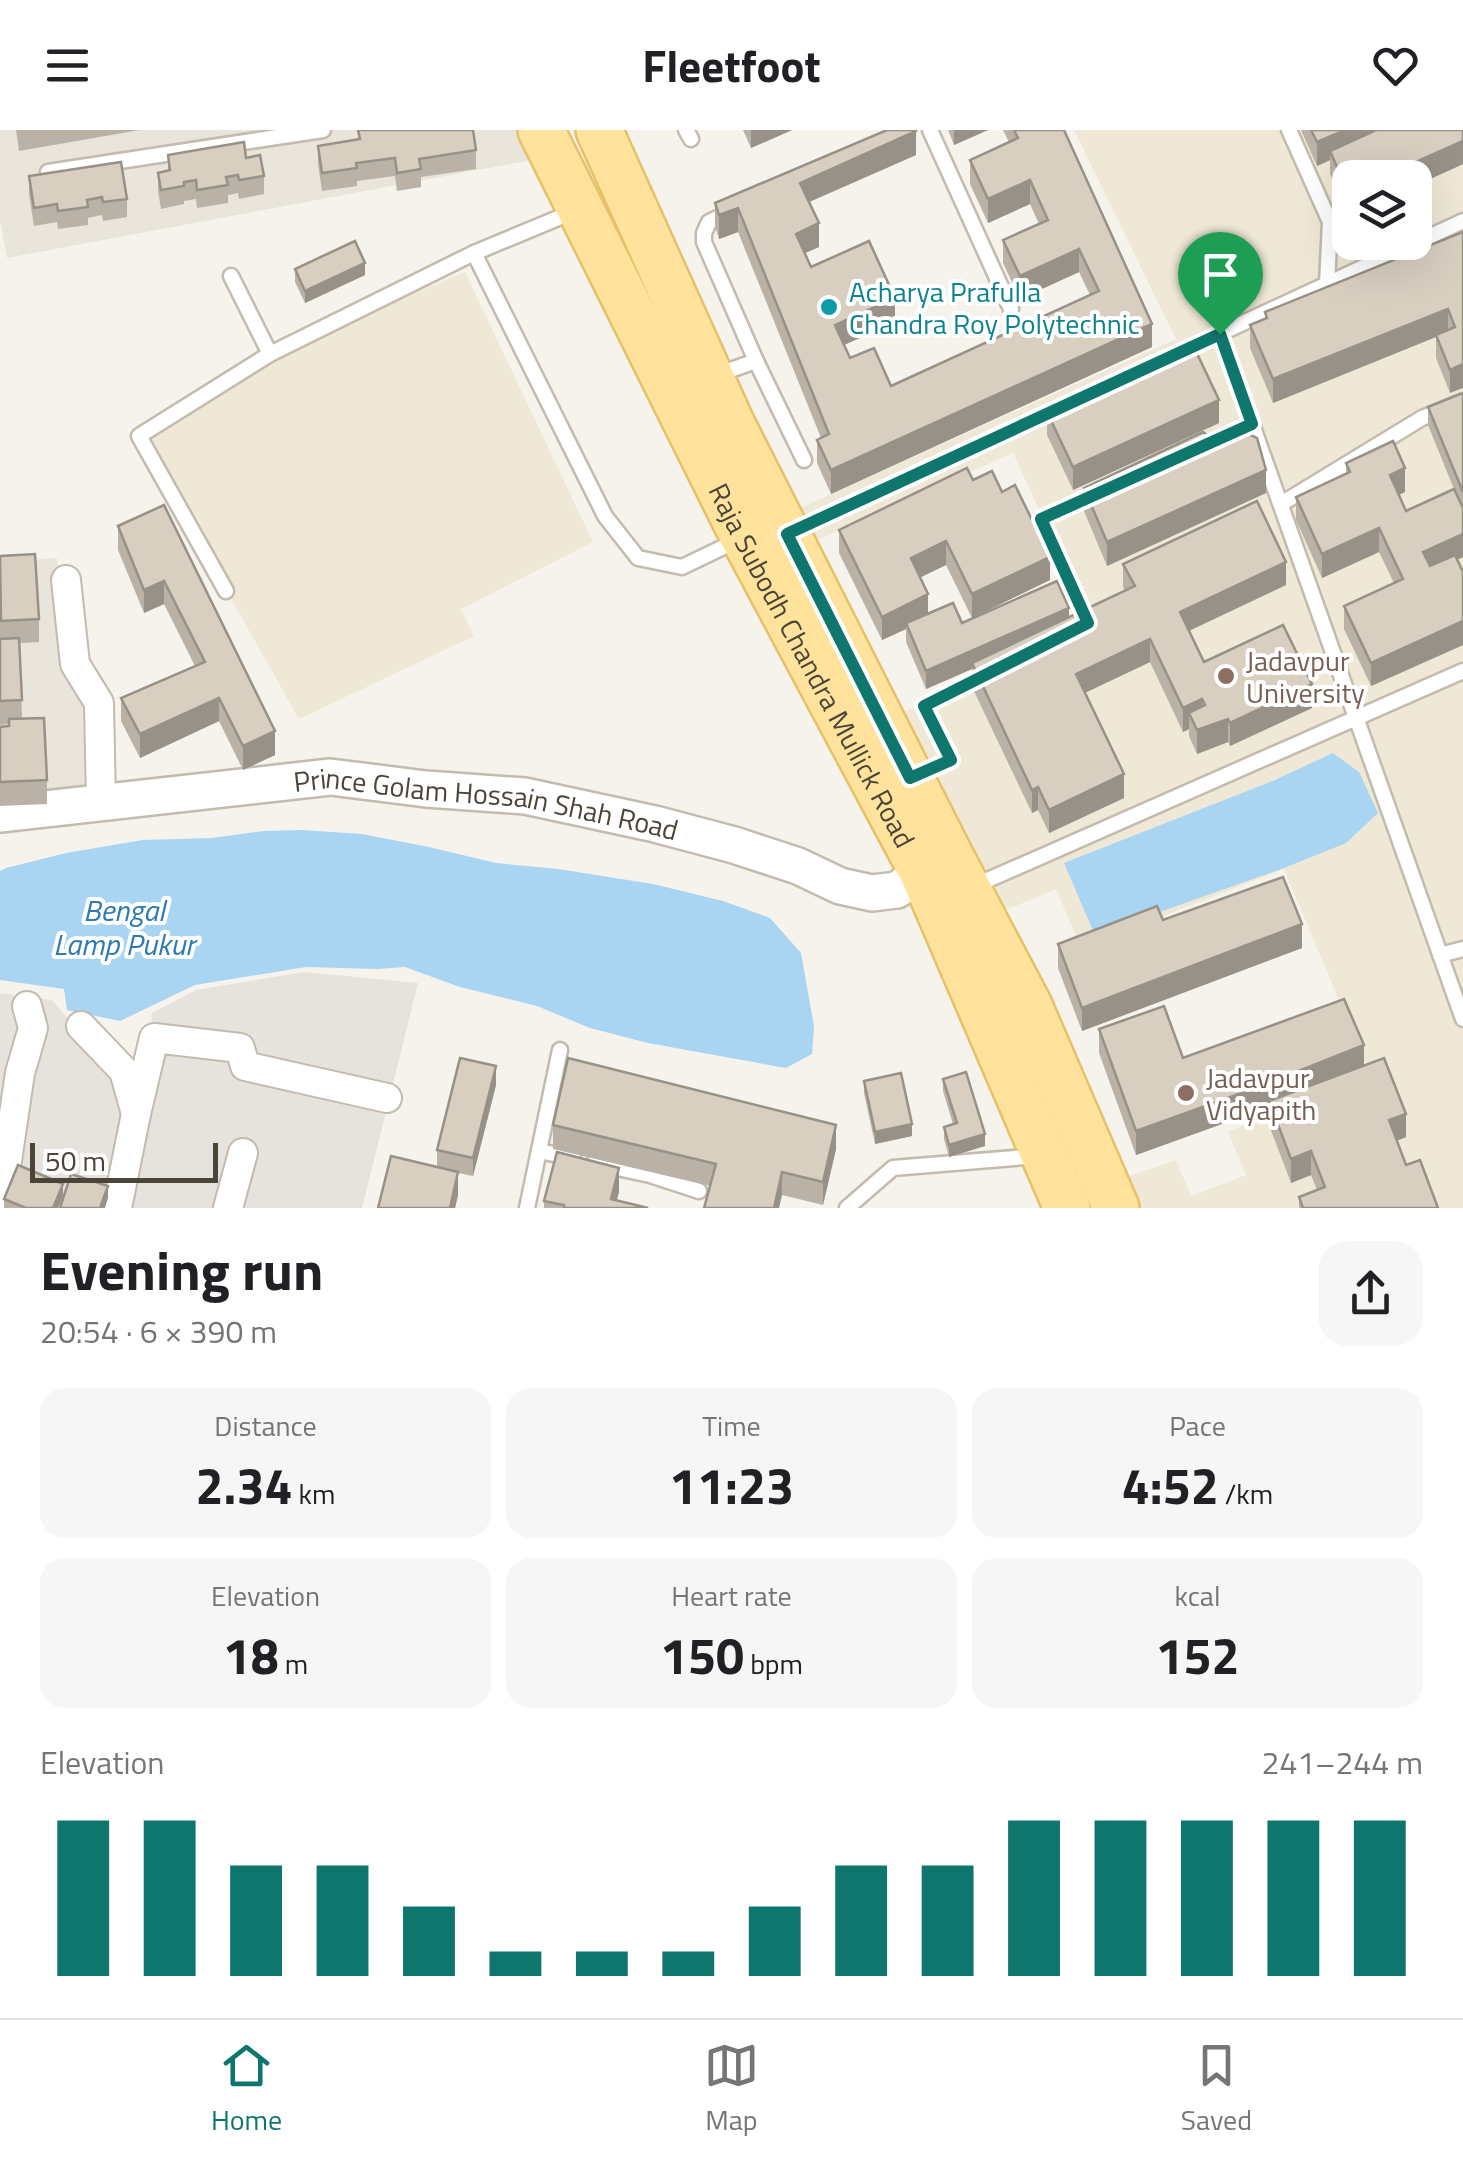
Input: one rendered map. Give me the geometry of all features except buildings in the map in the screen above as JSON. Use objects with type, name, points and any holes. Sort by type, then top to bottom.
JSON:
[{"type":"main road","name":"Raja Subodh Chandra Mullick Road","points":[[541,130],[578,209],[765,536],[910,778],[1066,1208]]},
{"type":"main road","name":"Raja Subodh Chandra Mullick Road","points":[[598,130],[711,377],[765,536],[946,871],[1029,1006],[1116,1208]]},
{"type":"street","points":[[66,580],[76,664],[99,704],[100,802]]},
{"type":"street","name":"Prince Golam Hossain Shah Road","points":[[0,814],[330,778],[524,796],[734,845],[798,866],[840,886],[872,893],[897,890],[946,871]]},
{"type":"street","points":[[0,1208],[20,1073],[33,1028],[27,1006]]},
{"type":"street","points":[[81,1026],[124,1071],[136,1114]]},
{"type":"street","points":[[117,1208],[154,1038],[240,1048],[245,1066],[388,1098]]},
{"type":"street","points":[[228,1208],[244,1153]]},
{"type":"lane","points":[[48,172],[290,132],[323,130]]},
{"type":"lane","points":[[930,130],[1011,309]]},
{"type":"lane","points":[[1289,130],[1330,222],[1327,284]]},
{"type":"lane","points":[[745,205],[710,222],[704,242],[804,460]]},
{"type":"lane","points":[[226,591],[139,436],[270,354],[474,252],[578,209]]},
{"type":"lane","points":[[1166,359],[1463,221]]},
{"type":"lane","points":[[474,252],[605,516],[638,558],[682,567],[765,536],[1076,401]]},
{"type":"lane","points":[[231,276],[270,354]]},
{"type":"lane","points":[[1220,334],[1463,1019]]},
{"type":"lane","points":[[711,377],[756,360]]},
{"type":"lane","points":[[1280,504],[1422,418],[1463,401]]},
{"type":"lane","points":[[1199,448],[1252,424]]},
{"type":"lane","points":[[1071,632],[1088,623],[1041,519],[1111,487]]},
{"type":"lane","points":[[910,778],[951,760],[924,706],[1006,664]]},
{"type":"lane","points":[[946,871],[1356,716],[1463,671]]},
{"type":"lane","points":[[1440,955],[1463,949]]},
{"type":"lane","points":[[527,1208],[560,1050]]},
{"type":"lane","points":[[539,1151],[634,1171],[700,1191]]},
{"type":"lane","points":[[846,1208],[893,1168],[1044,1155]]},
{"type":"shaded area","points":[[0,130],[542,130],[553,156],[7,258],[0,219]]},
{"type":"shaded area","name":"Jadavpur University","points":[[1074,130],[1463,130],[1463,1208],[1117,1208],[1107,1184],[1176,1160],[1191,1196],[1246,1175],[1228,1132],[1263,1118],[1261,1110],[1368,1070],[1284,869],[1081,948],[1056,889],[984,919],[882,722],[1094,629],[1013,453],[794,550],[778,518],[1176,339]]},
{"type":"shaded area","points":[[465,272],[593,542],[461,609],[474,636],[299,719],[139,436],[279,349]]},
{"type":"shaded area","points":[[57,558],[67,662],[92,700],[95,812],[0,821],[0,562]]},
{"type":"shaded area","points":[[304,972],[418,983],[362,1208],[124,1208],[143,1110],[152,1013],[196,990]]},
{"type":"shaded area","points":[[0,993],[52,1000],[120,1080],[129,1114],[110,1208],[0,1208]]},
{"type":"water","points":[[1333,753],[1359,772],[1378,813],[1346,843],[1095,935],[1064,863],[1275,780]]},
{"type":"water","name":"Bengal Lamp Pukur","points":[[301,830],[362,834],[496,863],[653,884],[723,901],[770,918],[801,953],[814,1026],[812,1054],[786,1068],[648,1043],[405,967],[306,967],[195,985],[120,1021],[67,1010],[64,989],[0,980],[0,871],[6,868],[143,840]]},
{"type":"place","name":"Acharya Prafulla Chandra Roy Polytechnic","points":[[829,307]]},
{"type":"place","name":"Jadavpur University","points":[[1226,676]]},
{"type":"place","name":"Jadavpur Vidyapith","points":[[1186,1093]]},
{"type":"route","points":[[1220,334],[1252,424],[1041,519],[1088,623],[924,706],[951,760],[910,778],[787,534],[1220,334]]}]
